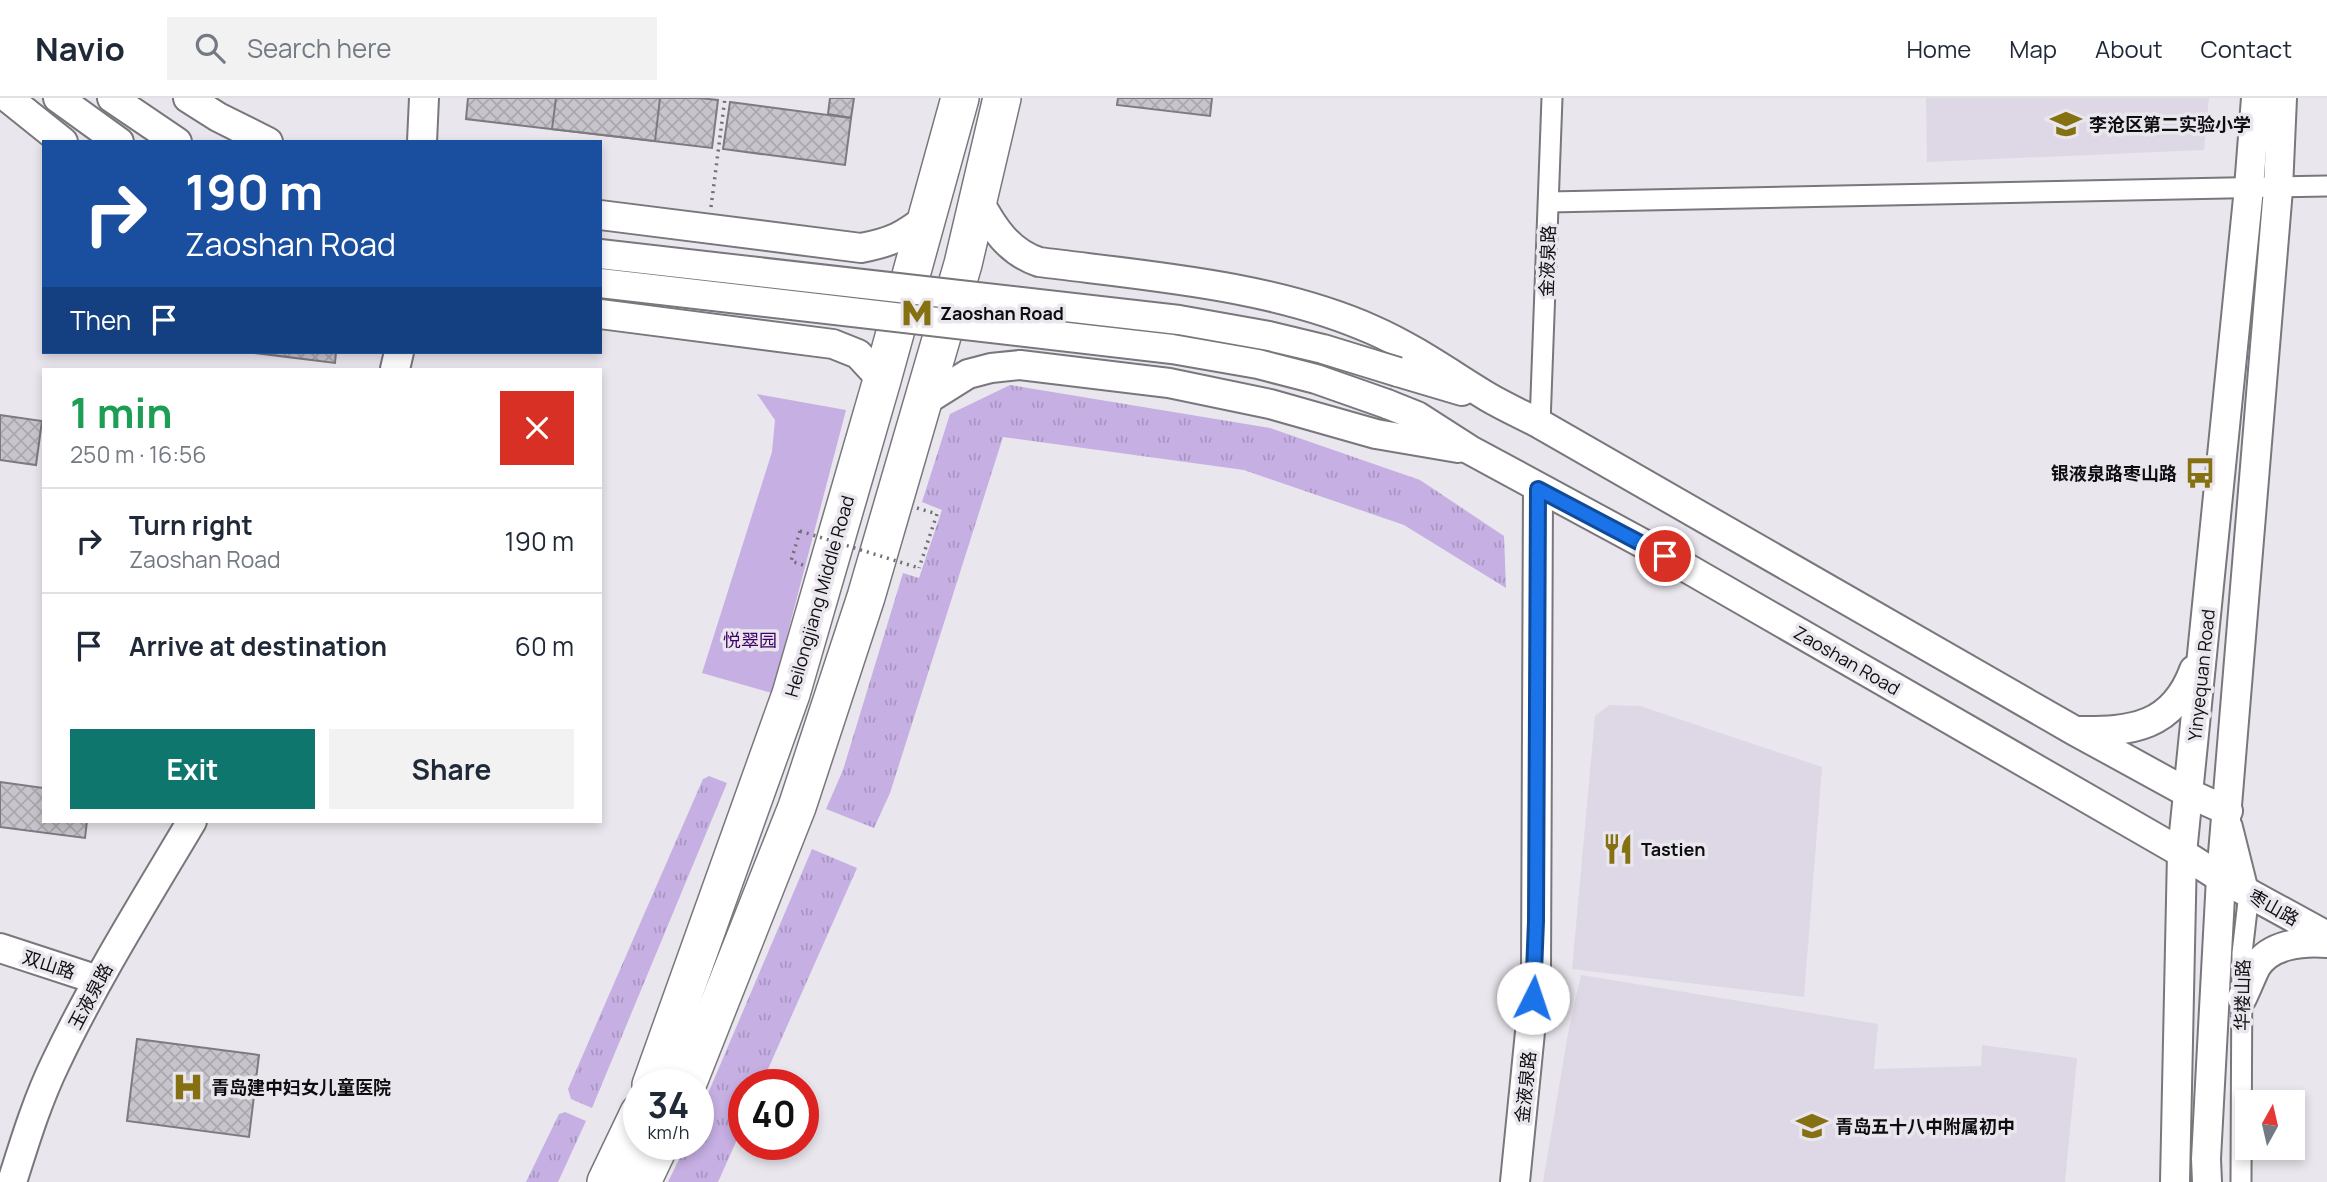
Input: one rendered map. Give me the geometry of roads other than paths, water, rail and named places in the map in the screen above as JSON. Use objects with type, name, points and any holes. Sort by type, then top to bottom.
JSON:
[{"type":"highway","name":"Heilongjiang Middle Road","points":[[657,1069],[791,694],[960,98]]},
{"type":"highway","points":[[693,1069],[797,807],[866,597],[925,401],[979,201],[1002,102]]},
{"type":"highway","points":[[606,1182],[623,1146]]},
{"type":"highway","points":[[642,1182],[652,1160]]},
{"type":"main road","points":[[8,98],[60,140]]},
{"type":"main road","points":[[58,98],[116,140]]},
{"type":"main road","points":[[112,98],[174,140]]},
{"type":"main road","points":[[188,98],[218,117],[264,140]]},
{"type":"main road","points":[[422,140],[424,98]]},
{"type":"main road","name":"Yinyequan Road","points":[[2175,1172],[2182,853],[2256,98]]},
{"type":"main road","name":"Yinyequan Road","points":[[2206,1170],[2221,878],[2278,189],[2282,98]]},
{"type":"main road","points":[[979,201],[991,225],[1003,239],[1030,259],[1039,262],[1213,285],[1318,310],[1371,329],[1412,349],[1489,397],[2075,731],[2188,793],[2228,810]]},
{"type":"main road","points":[[602,215],[861,248],[883,244],[905,235],[928,217]]},
{"type":"main road","points":[[602,254],[1179,320],[1269,335],[1452,389],[1489,397]]},
{"type":"main road","name":"Zaoshan Road","points":[[602,283],[1172,349],[1258,364],[1304,376],[1387,404],[1417,416],[1538,489],[1665,556],[2221,878]]},
{"type":"main road","points":[[602,314],[833,344],[858,354],[882,380]]},
{"type":"main road","name":"Zaoshan Road","points":[[925,401],[968,374],[1020,365],[1169,383],[1270,404],[1376,434],[1470,450]]},
{"type":"main road","name":"金液泉路","points":[[1515,1182],[1536,972],[1538,489]]},
{"type":"main road","points":[[2075,731],[2112,731],[2137,727],[2170,710],[2189,685],[2204,644]]},
{"type":"main road","name":"玉液泉路","points":[[12,1182],[31,1120],[97,979],[191,823]]},
{"type":"main road","name":"枣山路","points":[[2221,878],[2327,936]]},
{"type":"main road","points":[[2242,998],[2258,964],[2280,948],[2306,942],[2327,943]]},
{"type":"main road","name":"双山路","points":[[0,948],[97,979]]},
{"type":"street","name":"金液泉路","points":[[1540,424],[1552,98]]},
{"type":"street","points":[[1549,202],[2327,186]]},
{"type":"street","name":"华楼山路","points":[[2228,810],[2249,893],[2242,953],[2241,1182]]},
{"type":"place","name":"李沧区第二实验小学","points":[[2066,124]]},
{"type":"place","name":"Zaoshan Road","points":[[917,313]]},
{"type":"place","name":"银液泉路枣山路","points":[[2200,473]]},
{"type":"place","name":"Tastien","points":[[1618,849]]},
{"type":"place","name":"青岛建中妇女儿童医院","points":[[188,1087]]},
{"type":"place","name":"青岛五十八中附属初中","points":[[1812,1126]]},
{"type":"park label","name":"悦翠园","points":[[750,640]]}]
